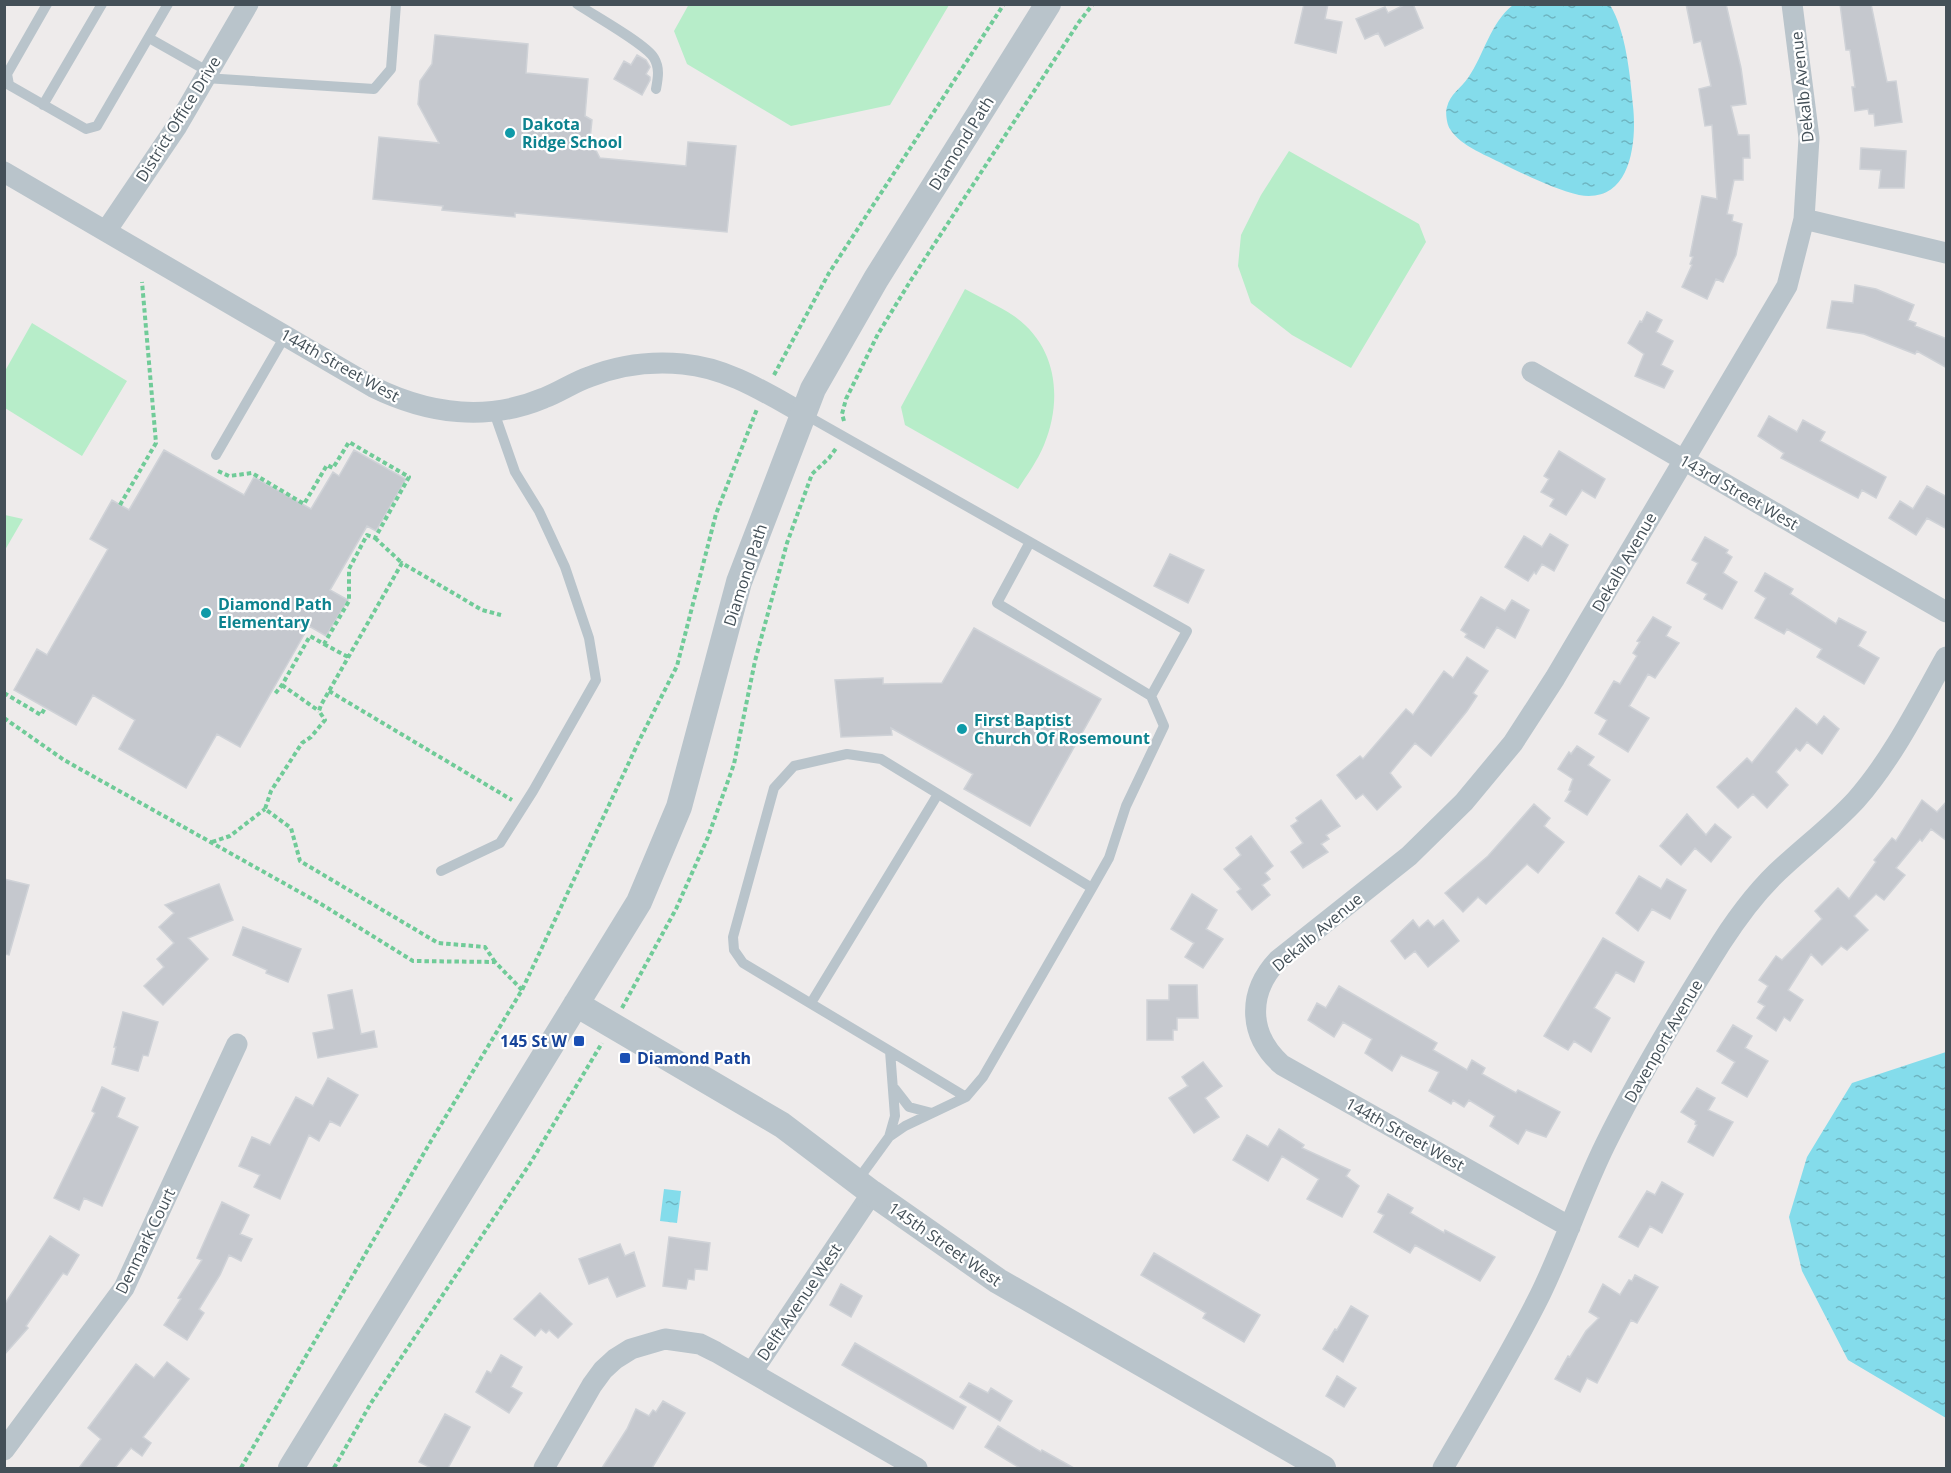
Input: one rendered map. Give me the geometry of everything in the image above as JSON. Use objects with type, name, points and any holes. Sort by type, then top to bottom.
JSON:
[{"type":"street","name":"District Office Drive","points":[[106,231],[177,126],[248,4]]},
{"type":"street","name":"Diamond Path","points":[[291,1468],[639,902],[679,807],[739,582],[813,389],[876,279],[1048,4]]},
{"type":"street","name":"Dekalb Avenue","points":[[1257,1025],[1257,994],[1263,979],[1272,967],[1313,930],[1409,856],[1464,802],[1513,743],[1556,678],[1787,286],[1804,219],[1809,138],[1792,4]]},
{"type":"street","name":"144th Street West","points":[[4,172],[285,336],[396,398],[419,406],[470,413],[494,412],[543,399],[596,374],[643,364],[684,364],[732,376],[804,414]]},
{"type":"street","points":[[1804,219],[1947,253]]},
{"type":"street","name":"143rd Street West","points":[[1532,372],[1947,612]]},
{"type":"street","name":"Davenport Avenue","points":[[1443,1468],[1525,1326],[1605,1145],[1732,926],[1760,890],[1783,866],[1834,823],[1878,773],[1947,657]]},
{"type":"street","name":"145th Street West","points":[[576,1004],[782,1125],[864,1187],[998,1281],[1323,1468]]},
{"type":"street","name":"144th Street West","points":[[1257,1025],[1266,1047],[1282,1065],[1570,1227]]},
{"type":"street","name":"Denmark Court","points":[[4,1450],[124,1288],[237,1044]]},
{"type":"street","name":"Delft Avenue West","points":[[864,1187],[752,1372],[917,1468]]},
{"type":"street","points":[[544,1468],[603,1370],[630,1349],[665,1339],[700,1344],[752,1372]]},
{"type":"lane","points":[[47,4],[7,74],[9,85],[86,129],[97,126],[168,4]]},
{"type":"lane","points":[[43,105],[102,4]]},
{"type":"lane","points":[[149,38],[207,75],[374,89],[391,69],[396,4]]},
{"type":"lane","points":[[577,4],[654,57],[659,74],[656,89]]},
{"type":"lane","points":[[216,455],[285,336]]},
{"type":"lane","points":[[441,871],[500,843],[533,791],[596,680],[589,638],[565,567],[539,511],[515,472],[494,412]]},
{"type":"lane","points":[[804,414],[1187,631],[1151,696]]},
{"type":"lane","points":[[889,1137],[905,1126],[966,1098],[983,1077],[1108,858],[1126,806],[1164,726],[1151,696],[997,603],[1030,542]]},
{"type":"lane","points":[[966,1098],[743,963],[734,950],[733,937],[774,788],[794,766],[847,754],[881,759],[1092,888]]},
{"type":"lane","points":[[811,1003],[938,794]]},
{"type":"lane","points":[[864,1187],[889,1137],[896,1116],[890,1051]]},
{"type":"lane","points":[[895,1089],[909,1107],[932,1113]]},
{"type":"path","points":[[241,1468],[431,1141],[522,990],[640,739],[677,666],[716,514],[752,420],[784,354],[829,273],[1004,4]]},
{"type":"path","points":[[120,505],[156,443],[142,282]]},
{"type":"path","points":[[218,471],[229,476],[252,473],[304,504],[327,465],[333,468],[349,442],[409,477],[375,538]]},
{"type":"path","points":[[324,644],[349,601],[349,569],[367,535],[375,538],[402,563],[483,610],[501,615]]},
{"type":"path","points":[[319,711],[402,563]]},
{"type":"path","points":[[274,695],[310,636],[348,657]]},
{"type":"path","points":[[211,842],[230,836],[265,809],[271,791],[302,743],[311,737],[325,720],[319,711],[282,685]]},
{"type":"path","points":[[329,691],[513,801]]},
{"type":"path","points":[[4,693],[41,715],[45,708]]},
{"type":"path","points":[[4,718],[64,760],[321,904],[413,961],[495,962]]},
{"type":"path","points":[[265,809],[291,828],[300,861],[438,943],[485,947],[495,962],[522,990]]},
{"type":"green space","points":[[689,4],[949,5],[890,105],[791,126],[687,64],[674,31]]},
{"type":"green space","points":[[1289,151],[1419,224],[1426,242],[1351,368],[1292,335],[1251,303],[1238,266],[1241,235],[1261,195]]},
{"type":"green space","points":[[965,289],[1008,312],[1028,328],[1040,342],[1052,374],[1054,392],[1050,427],[1039,456],[1018,489],[905,425],[901,407]]},
{"type":"green space","points":[[32,323],[127,381],[82,456],[5,408],[5,371]]},
{"type":"green space","points":[[4,515],[23,519],[5,550]]},
{"type":"water","points":[[1513,5],[1610,5],[1620,27],[1626,54],[1634,136],[1627,167],[1620,180],[1610,190],[1596,195],[1579,195],[1552,186],[1476,150],[1461,141],[1449,127],[1446,112],[1451,98],[1474,69],[1493,30],[1505,12]]},
{"type":"water","points":[[1946,1052],[1946,1418],[1848,1360],[1802,1271],[1789,1217],[1807,1157],[1852,1083]]},
{"type":"water","points":[[664,1189],[681,1191],[677,1223],[660,1221]]},
{"type":"building","points":[[1304,4],[1328,4],[1325,19],[1342,22],[1336,53],[1295,43]]},
{"type":"building","points":[[1406,4],[1413,4],[1423,28],[1385,46],[1378,33],[1365,39],[1356,19],[1385,7],[1388,13]]},
{"type":"building","points":[[1686,4],[1726,4],[1741,68],[1746,104],[1731,106],[1738,135],[1749,135],[1750,158],[1743,158],[1743,180],[1734,180],[1727,214],[1733,215],[1732,221],[1742,224],[1736,255],[1723,282],[1716,279],[1707,299],[1682,287],[1692,265],[1690,264],[1693,257],[1690,256],[1702,196],[1717,199],[1712,125],[1705,126],[1699,89],[1711,86],[1701,41],[1694,43]]},
{"type":"building","points":[[1840,4],[1871,4],[1887,82],[1896,81],[1902,122],[1875,126],[1874,114],[1869,114],[1868,109],[1855,111],[1852,87],[1855,87],[1850,50],[1846,50]]},
{"type":"building","name":"Dakota Ridge School","points":[[435,35],[528,44],[526,73],[588,79],[585,116],[592,120],[590,139],[600,158],[686,166],[688,142],[736,146],[727,232],[515,213],[515,217],[442,210],[443,206],[373,199],[379,137],[439,143],[418,104],[420,81],[432,64]]},
{"type":"building","points":[[637,55],[646,60],[650,67],[646,74],[650,80],[642,95],[614,79],[624,61],[631,65]]},
{"type":"building","points":[[1861,148],[1906,151],[1904,188],[1879,188],[1881,170],[1860,169]]},
{"type":"building","points":[[1855,285],[1876,289],[1914,305],[1908,320],[1916,323],[1915,326],[1947,339],[1947,368],[1917,351],[1915,354],[1864,334],[1827,328],[1832,301],[1853,303]]},
{"type":"building","points":[[1647,312],[1662,320],[1656,332],[1673,341],[1661,365],[1673,371],[1664,388],[1635,376],[1644,354],[1628,343]]},
{"type":"building","points":[[1769,416],[1797,432],[1803,420],[1825,432],[1820,441],[1886,477],[1876,498],[1862,490],[1858,498],[1781,458],[1784,453],[1758,436]]},
{"type":"building","name":"Diamond Path Elementary","points":[[164,450],[244,495],[254,477],[311,509],[333,472],[339,476],[354,450],[406,479],[376,531],[367,526],[330,590],[348,600],[326,636],[309,626],[240,747],[217,734],[186,788],[119,749],[135,720],[93,695],[76,725],[14,690],[37,649],[47,655],[108,549],[90,539],[112,500],[129,510]]},
{"type":"building","points":[[1559,451],[1605,479],[1595,498],[1582,490],[1566,515],[1550,506],[1554,499],[1541,492],[1549,479],[1544,476]]},
{"type":"building","points":[[1927,486],[1947,497],[1947,529],[1927,518],[1916,535],[1889,518],[1900,501],[1913,509]]},
{"type":"building","points":[[1550,534],[1568,545],[1554,571],[1542,564],[1528,581],[1505,567],[1524,536],[1542,547]]},
{"type":"building","points":[[1705,537],[1728,550],[1726,553],[1732,557],[1723,573],[1737,582],[1722,609],[1704,599],[1707,594],[1687,583],[1698,563],[1692,560]]},
{"type":"building","points":[[1170,554],[1204,570],[1188,603],[1154,586]]},
{"type":"building","points":[[1765,573],[1793,589],[1790,594],[1836,624],[1839,618],[1866,632],[1858,646],[1879,658],[1864,684],[1817,657],[1822,649],[1787,629],[1784,634],[1755,618],[1766,598],[1755,591]]},
{"type":"building","points":[[1481,597],[1505,611],[1512,600],[1529,610],[1515,638],[1497,627],[1484,648],[1465,637],[1467,634],[1461,630]]},
{"type":"building","points":[[1653,617],[1671,627],[1666,636],[1679,643],[1655,678],[1648,674],[1629,706],[1649,718],[1628,752],[1599,734],[1607,720],[1595,713],[1614,681],[1620,684],[1637,656],[1633,653],[1640,642],[1637,641]]},
{"type":"building","name":"First Baptist Church Of Rosemount","points":[[974,628],[1101,699],[1030,826],[964,789],[973,774],[891,728],[892,735],[841,737],[835,680],[883,678],[883,684],[942,683]]},
{"type":"building","points":[[1467,657],[1488,671],[1473,693],[1477,696],[1467,711],[1431,756],[1415,743],[1390,773],[1401,787],[1377,810],[1363,794],[1356,799],[1337,775],[1360,756],[1363,759],[1406,709],[1413,715],[1444,671],[1453,678]]},
{"type":"building","points":[[1796,708],[1817,725],[1824,716],[1839,729],[1822,754],[1807,742],[1800,751],[1796,748],[1776,772],[1788,785],[1767,808],[1753,794],[1738,808],[1717,787],[1747,758],[1752,763]]},
{"type":"building","points":[[1577,746],[1594,757],[1588,765],[1610,780],[1587,815],[1565,801],[1571,791],[1569,790],[1573,779],[1558,769],[1569,752],[1571,754]]},
{"type":"building","points":[[1321,800],[1340,826],[1326,835],[1329,839],[1321,844],[1328,852],[1303,868],[1291,852],[1303,843],[1291,826],[1298,821],[1296,818]]},
{"type":"building","points":[[1922,800],[1937,812],[1947,801],[1947,841],[1931,829],[1922,841],[1920,839],[1896,868],[1905,875],[1884,900],[1876,894],[1854,916],[1868,930],[1847,950],[1841,946],[1822,965],[1811,954],[1788,990],[1803,1000],[1790,1021],[1784,1017],[1776,1031],[1757,1018],[1765,1006],[1758,1002],[1768,986],[1759,980],[1776,956],[1782,960],[1822,919],[1815,911],[1838,888],[1849,899],[1876,862],[1874,860],[1892,838],[1896,841]]},
{"type":"building","points":[[1534,804],[1550,818],[1544,826],[1564,842],[1538,873],[1527,864],[1486,904],[1478,897],[1463,912],[1445,893],[1488,856]]},
{"type":"building","points":[[1687,814],[1706,835],[1715,824],[1731,837],[1711,862],[1695,848],[1681,865],[1660,846]]},
{"type":"building","points":[[1251,836],[1273,866],[1265,873],[1270,879],[1262,885],[1270,895],[1252,910],[1237,892],[1241,889],[1224,869],[1241,855],[1236,848]]},
{"type":"building","points":[[1639,876],[1661,889],[1667,879],[1686,890],[1670,919],[1652,909],[1638,931],[1616,913]]},
{"type":"building","points":[[4,879],[29,885],[9,955],[4,954]]},
{"type":"building","points":[[219,884],[233,920],[188,938],[208,959],[163,1005],[144,986],[164,967],[157,959],[174,943],[159,927],[174,913],[165,905]]},
{"type":"building","points":[[1192,894],[1217,910],[1206,929],[1223,939],[1203,968],[1185,957],[1194,943],[1171,929]]},
{"type":"building","points":[[1413,920],[1419,928],[1428,920],[1434,927],[1443,920],[1459,941],[1428,967],[1415,951],[1405,959],[1391,941]]},
{"type":"building","points":[[243,927],[301,949],[288,982],[233,955]]},
{"type":"building","points":[[1603,938],[1644,962],[1634,982],[1616,972],[1594,1008],[1610,1018],[1591,1052],[1574,1041],[1568,1050],[1544,1036]]},
{"type":"building","points":[[1169,985],[1197,985],[1198,1018],[1177,1018],[1177,1030],[1173,1030],[1173,1040],[1147,1040],[1147,1000],[1169,1000]]},
{"type":"building","points":[[1339,986],[1437,1043],[1433,1050],[1467,1070],[1472,1060],[1485,1068],[1482,1074],[1516,1093],[1518,1090],[1560,1112],[1546,1137],[1526,1130],[1518,1144],[1490,1126],[1495,1116],[1469,1100],[1464,1107],[1453,1100],[1451,1104],[1429,1091],[1439,1072],[1401,1055],[1392,1071],[1365,1053],[1372,1039],[1343,1022],[1334,1037],[1308,1020],[1317,1003],[1326,1008]]},
{"type":"building","points":[[352,990],[361,1034],[374,1031],[377,1047],[318,1058],[313,1033],[334,1029],[328,995]]},
{"type":"building","points":[[123,1012],[158,1022],[148,1056],[143,1055],[138,1071],[112,1064]]},
{"type":"building","points":[[1733,1025],[1752,1036],[1745,1048],[1768,1061],[1747,1097],[1722,1083],[1735,1062],[1717,1051]]},
{"type":"building","points":[[1203,1062],[1222,1086],[1205,1098],[1219,1117],[1194,1133],[1169,1098],[1188,1086],[1182,1077]]},
{"type":"building","points":[[328,1078],[358,1095],[340,1126],[330,1121],[319,1141],[309,1135],[280,1199],[254,1187],[260,1175],[239,1166],[252,1137],[270,1145],[296,1097],[313,1106]]},
{"type":"building","points":[[102,1087],[125,1098],[117,1117],[138,1127],[102,1206],[84,1198],[79,1210],[54,1198],[95,1113],[92,1111]]},
{"type":"building","points":[[1697,1088],[1715,1098],[1708,1110],[1733,1122],[1713,1156],[1688,1142],[1697,1125],[1696,1121],[1681,1112]]},
{"type":"building","points":[[1279,1129],[1304,1145],[1302,1148],[1350,1170],[1346,1176],[1359,1186],[1342,1217],[1307,1199],[1319,1179],[1282,1156],[1268,1181],[1233,1160],[1247,1135],[1268,1147]]},
{"type":"building","points":[[1662,1182],[1683,1194],[1662,1233],[1650,1226],[1638,1247],[1619,1237],[1647,1191],[1655,1195]]},
{"type":"building","points":[[1388,1194],[1413,1208],[1410,1213],[1444,1233],[1445,1230],[1495,1257],[1480,1281],[1415,1245],[1410,1253],[1374,1232],[1384,1215],[1378,1212]]},
{"type":"building","points":[[222,1202],[249,1215],[240,1234],[252,1239],[241,1261],[229,1255],[220,1275],[199,1309],[204,1313],[187,1340],[164,1325],[202,1260],[197,1258]]},
{"type":"building","points":[[50,1236],[79,1255],[67,1275],[63,1273],[26,1326],[28,1328],[4,1355],[4,1305]]},
{"type":"building","points":[[669,1237],[710,1243],[707,1270],[695,1269],[694,1280],[688,1279],[686,1289],[663,1286]]},
{"type":"building","points":[[620,1244],[625,1256],[634,1252],[645,1286],[617,1297],[608,1277],[589,1284],[579,1259]]},
{"type":"building","points":[[1154,1253],[1260,1315],[1244,1342],[1203,1318],[1206,1313],[1141,1275]]},
{"type":"building","points":[[1635,1275],[1658,1287],[1637,1323],[1631,1320],[1597,1383],[1587,1378],[1580,1392],[1555,1379],[1586,1331],[1599,1318],[1589,1312],[1603,1284],[1620,1295]]},
{"type":"building","points":[[841,1284],[862,1296],[851,1317],[830,1305]]},
{"type":"building","points":[[540,1293],[572,1324],[558,1338],[549,1330],[546,1333],[541,1329],[535,1336],[514,1319]]},
{"type":"building","points":[[1351,1306],[1368,1316],[1343,1362],[1323,1349]]},
{"type":"building","points":[[855,1343],[966,1407],[953,1429],[842,1365]]},
{"type":"building","points":[[501,1355],[522,1367],[511,1387],[522,1393],[509,1413],[476,1392],[487,1371],[491,1373]]},
{"type":"building","points":[[167,1362],[189,1379],[143,1437],[151,1443],[142,1456],[131,1448],[115,1468],[79,1468],[101,1439],[88,1428],[136,1364],[154,1378]]},
{"type":"building","points":[[1337,1376],[1356,1388],[1344,1407],[1326,1396]]},
{"type":"building","points":[[969,1383],[988,1393],[991,1388],[1012,1401],[1000,1421],[960,1397]]},
{"type":"building","points":[[663,1401],[685,1413],[652,1468],[602,1468],[627,1429],[636,1409],[649,1416],[653,1410],[656,1412]]},
{"type":"building","points":[[445,1414],[470,1427],[448,1468],[431,1468],[419,1462]]},
{"type":"building","points":[[998,1426],[1041,1452],[1042,1450],[1074,1468],[1020,1468],[985,1447]]},
{"type":"place","name":"Dakota Ridge School","points":[[510,133]]},
{"type":"place","name":"Diamond Path Elementary","points":[[206,613]]},
{"type":"place","name":"First Baptist Church Of Rosemount","points":[[962,729]]},
{"type":"place","name":"145 St W","points":[[579,1041]]},
{"type":"place","name":"Diamond Path","points":[[625,1058]]}]
